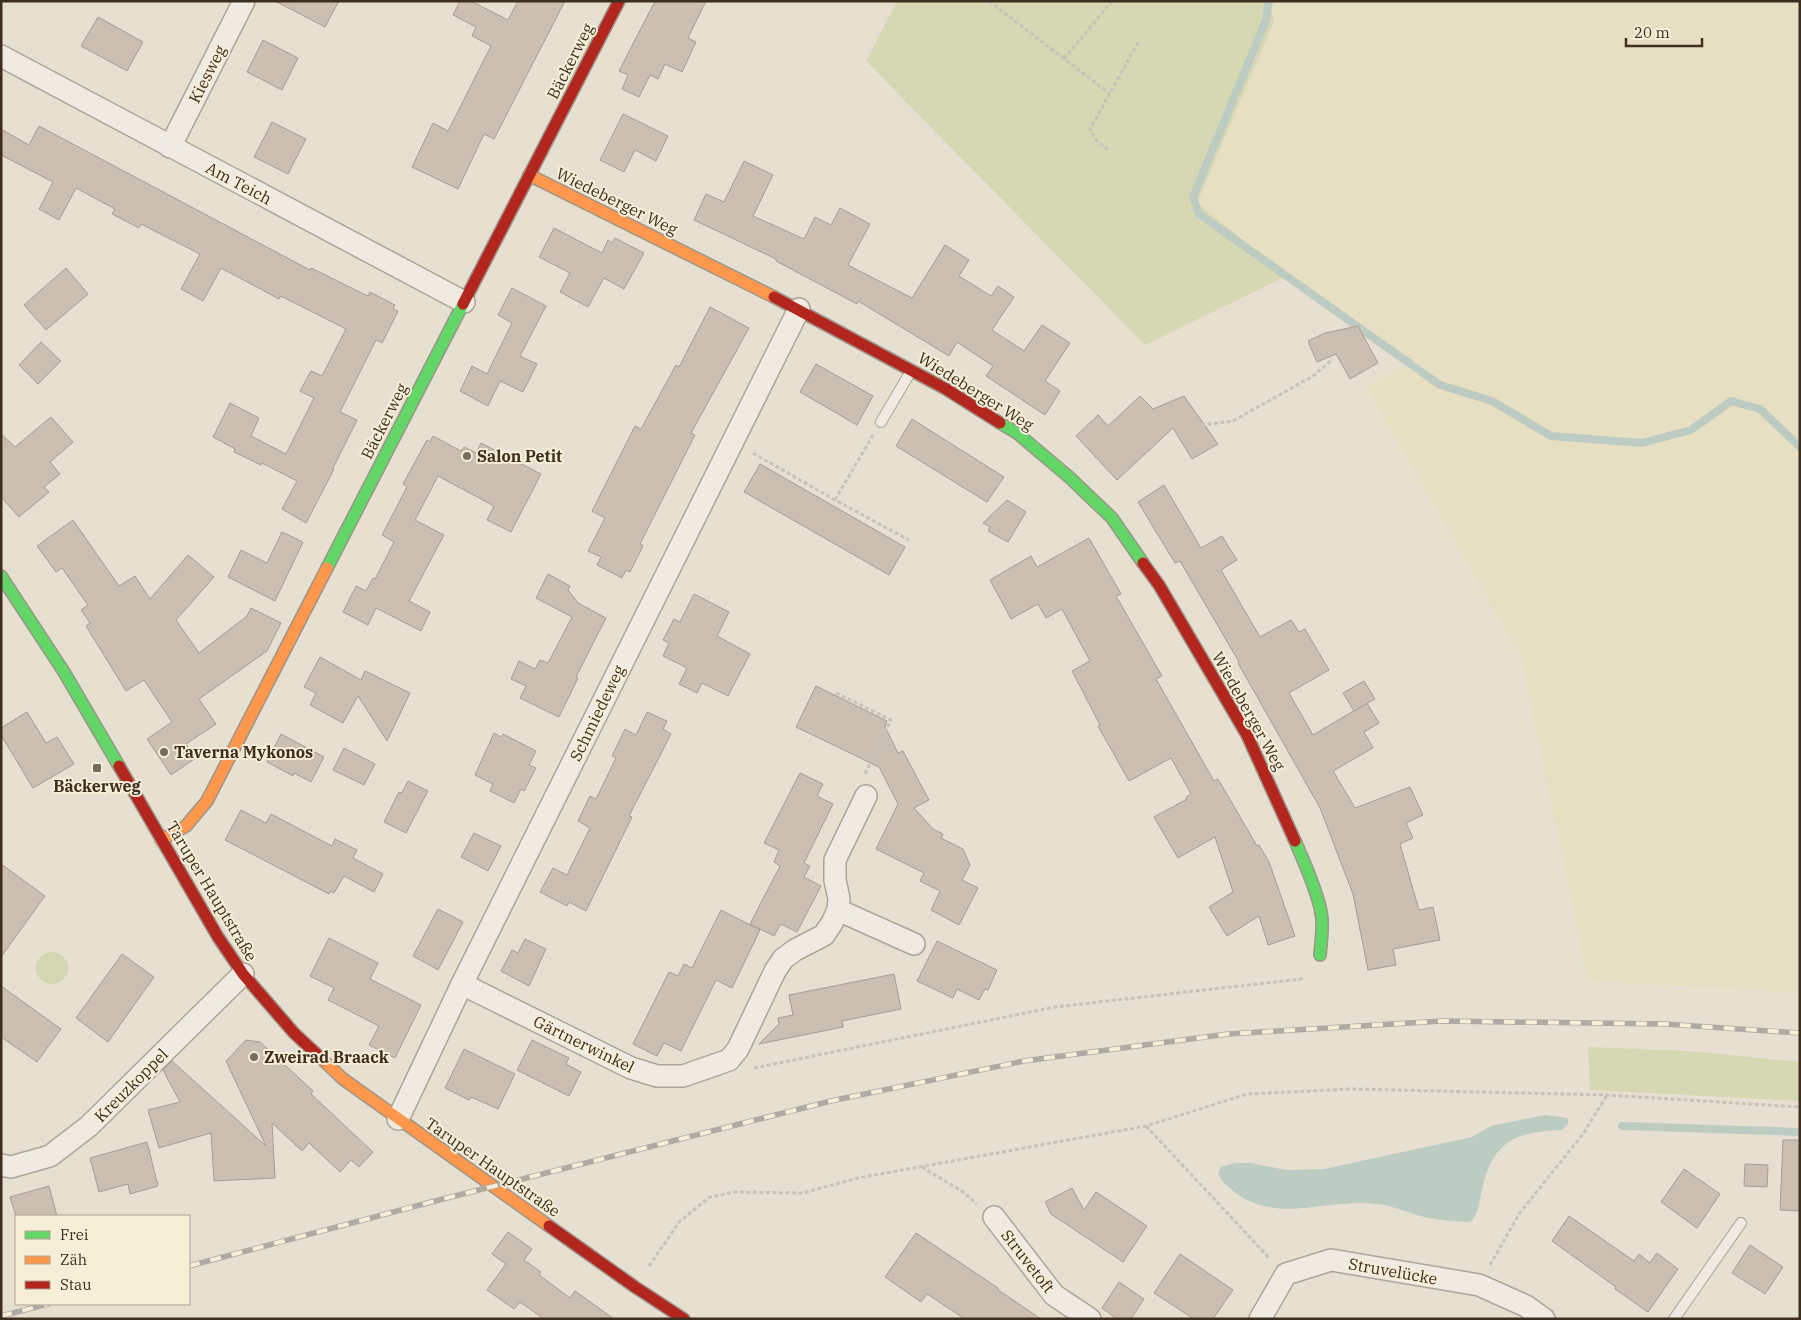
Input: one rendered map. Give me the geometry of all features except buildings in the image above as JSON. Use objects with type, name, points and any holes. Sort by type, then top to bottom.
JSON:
[{"type":"street","name":"Kiesweg","points":[[170,146],[244,1]]},
{"type":"street","name":"Bäckerweg","points":[[161,840],[186,826],[207,801],[619,1]]},
{"type":"street","name":"Am Teich","points":[[6,64],[170,146],[464,302]]},
{"type":"street","name":"Wiedeberger Weg","points":[[529,176],[799,308],[912,370],[1017,433],[1069,477],[1112,518],[1159,585],[1247,735],[1304,861],[1321,912],[1322,936],[1320,954]]},
{"type":"street","name":"Schmiedeweg","points":[[398,1119],[462,984],[799,308]]},
{"type":"street","name":"Taruper Hauptstraße","points":[[1,576],[64,672],[218,937],[243,974],[294,1033],[343,1078],[398,1119],[635,1287],[684,1319]]},
{"type":"street","points":[[729,1060],[738,1049],[775,971],[783,959],[795,950],[824,935],[838,910],[839,899],[835,880],[835,860],[866,796]]},
{"type":"street","points":[[838,910],[914,944]]},
{"type":"street","name":"Kreuzkoppel","points":[[1,1165],[11,1167],[50,1156],[89,1126],[243,974]]},
{"type":"street","name":"Gärtnerwinkel","points":[[462,984],[631,1068],[657,1076],[683,1076],[729,1060]]},
{"type":"street","name":"Struvetoft","points":[[994,1217],[1054,1295],[1090,1319]]},
{"type":"street","name":"Struvelücke","points":[[1286,1274],[1331,1260],[1479,1285],[1526,1306],[1544,1319]]},
{"type":"street","points":[[1260,1319],[1286,1274]]},
{"type":"lane","points":[[881,422],[912,370]]},
{"type":"lane","points":[[1674,1319],[1741,1222]]},
{"type":"path","points":[[989,1],[1110,94]]},
{"type":"path","points":[[1064,60],[1112,1]]},
{"type":"path","points":[[1108,150],[1095,139],[1090,129],[1139,41]]},
{"type":"path","points":[[1201,425],[1233,421],[1313,376],[1334,359]]},
{"type":"path","points":[[835,500],[881,422]]},
{"type":"path","points":[[733,441],[909,540]]},
{"type":"path","points":[[836,693],[891,720],[867,769]]},
{"type":"path","points":[[729,1060],[736,1067],[747,1069],[1055,1007],[1301,979],[1320,954]]},
{"type":"path","points":[[635,1287],[680,1220],[710,1197],[735,1192],[803,1193],[858,1178],[1146,1126],[1247,1094],[1352,1089],[1607,1095],[1800,1107]]},
{"type":"path","points":[[1479,1285],[1519,1214],[1583,1134],[1607,1095]]},
{"type":"path","points":[[1146,1126],[1286,1274]]},
{"type":"path","points":[[922,1166],[963,1192],[994,1217]]},
{"type":"shaded area","points":[[1268,1],[1800,1],[1800,993],[1588,981],[1521,657],[1366,387],[1406,364],[1287,276],[1197,203],[1274,21]]},
{"type":"shaded area","points":[[1545,1115],[1568,1118],[1568,1124],[1562,1130],[1531,1133],[1519,1137],[1509,1142],[1500,1150],[1487,1173],[1477,1212],[1470,1222],[1428,1218],[1390,1206],[1377,1204],[1339,1204],[1284,1209],[1266,1207],[1249,1201],[1232,1190],[1222,1181],[1218,1173],[1221,1167],[1235,1163],[1251,1163],[1286,1170],[1324,1169],[1472,1137],[1491,1126]]},
{"type":"green space","points":[[897,1],[1268,1],[1274,21],[1197,203],[1287,276],[1145,345],[866,61]]},
{"type":"green space","points":[[52,952],[58,953],[63,957],[67,962],[67,974],[63,979],[58,983],[52,984],[46,983],[41,979],[37,974],[36,968],[37,962],[41,957],[46,953]]},
{"type":"green space","points":[[1588,1047],[1689,1051],[1800,1062],[1800,1101],[1590,1090]]},
{"type":"waterway","points":[[1269,1],[1266,20],[1193,197],[1199,214],[1440,385],[1492,401],[1551,436],[1642,443],[1691,430],[1731,401],[1760,409],[1800,447]]},
{"type":"waterway","points":[[1622,1126],[1800,1132]]},
{"type":"railway","points":[[190,1266],[435,1201],[831,1101],[1024,1061],[1228,1034],[1442,1021],[1665,1024],[1800,1033]]},
{"type":"railway","points":[[1,1316],[44,1305]]},
{"type":"traffic: fast","points":[[327,568],[463,304]]},
{"type":"traffic: fast","points":[[1000,423],[1017,433],[1069,477],[1112,518],[1143,563]]},
{"type":"traffic: fast","points":[[1,576],[64,672],[119,766]]},
{"type":"traffic: fast","points":[[1295,841],[1313,885],[1321,912],[1320,955]]},
{"type":"traffic: slow","points":[[529,175],[774,297]]},
{"type":"traffic: slow","points":[[161,840],[186,826],[207,801],[327,568]]},
{"type":"traffic: slow","points":[[323,1060],[343,1079],[549,1226]]},
{"type":"traffic: jam","points":[[463,304],[619,1]]},
{"type":"traffic: jam","points":[[774,297],[946,389],[1000,423]]},
{"type":"traffic: jam","points":[[1143,563],[1159,585],[1247,735],[1295,841]]},
{"type":"traffic: jam","points":[[119,766],[218,937],[243,974],[294,1033],[323,1060]]},
{"type":"traffic: jam","points":[[549,1226],[684,1319]]},
{"type":"place","name":"Salon Petit","points":[[467,456]]},
{"type":"place","name":"Taverna Mykonos","points":[[164,752]]},
{"type":"place","name":"Bäckerweg","points":[[97,768]]},
{"type":"place","name":"Zweirad Braack","points":[[254,1057]]}]
